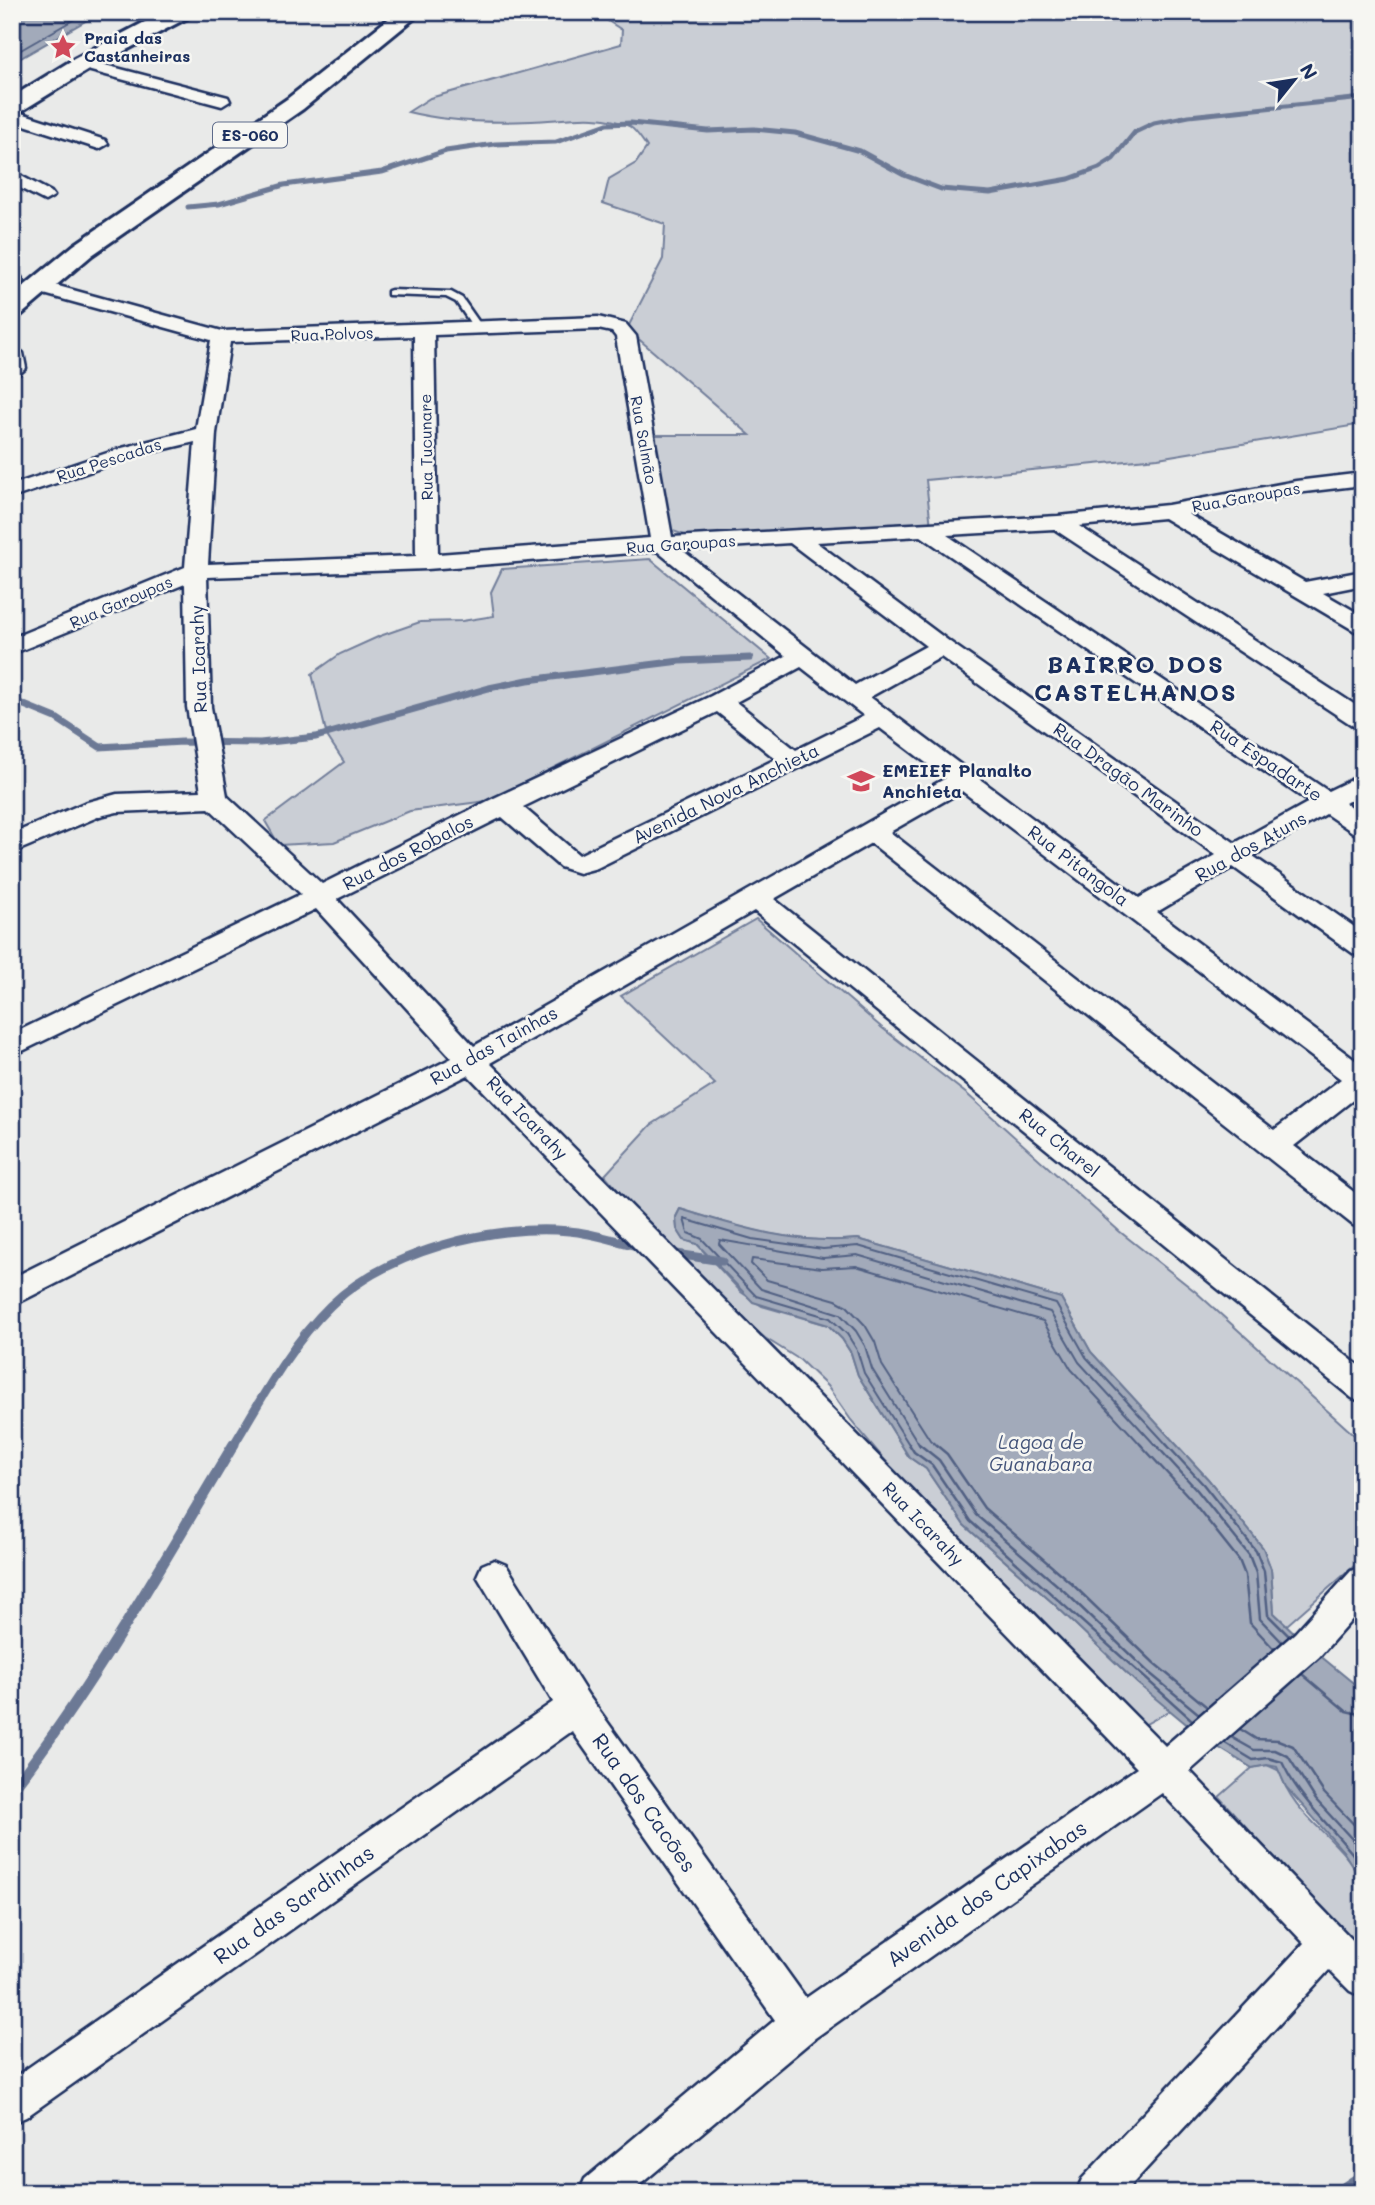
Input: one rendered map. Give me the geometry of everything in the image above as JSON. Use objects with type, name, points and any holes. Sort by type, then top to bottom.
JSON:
[{"type":"main road","points":[[12,107],[82,64],[181,12]]},
{"type":"main road","name":"ES-060","points":[[12,309],[83,250],[295,104],[411,12]]},
{"type":"main road","name":"ES-060","points":[[13,281],[83,250]]},
{"type":"street","points":[[82,64],[222,102]]},
{"type":"street","points":[[12,115],[99,144]]},
{"type":"street","points":[[12,176],[45,196]]},
{"type":"street","name":"Rua Polvos","points":[[40,287],[221,337],[598,323],[619,328],[626,336]]},
{"type":"street","name":"Rua Tucunare","points":[[424,331],[428,562]]},
{"type":"street","name":"Rua Salmão","points":[[626,336],[662,544]]},
{"type":"street","name":"Rua Icarahy","points":[[221,337],[206,433],[196,571],[199,707],[215,799],[320,897],[471,1061],[1164,1770],[1363,1978]]},
{"type":"street","name":"Rua Pescadas","points":[[12,492],[129,452],[206,433]]},
{"type":"street","name":"Rua Garoupas","points":[[12,647],[196,571],[428,562],[662,544],[1058,522],[1168,511],[1296,487],[1363,479]]},
{"type":"street","points":[[1168,511],[1363,626]]},
{"type":"street","points":[[1058,522],[1363,721]]},
{"type":"street","name":"Rua Espadarte","points":[[926,530],[1363,827]]},
{"type":"street","name":"Rua Dragão Marinho","points":[[794,536],[942,647],[1363,947]]},
{"type":"street","name":"Rua Pitangola","points":[[662,544],[802,657],[1362,1079]]},
{"type":"street","points":[[1301,590],[1363,578]]},
{"type":"street","points":[[854,696],[942,647]]},
{"type":"street","name":"Rua dos Robalos","points":[[12,1046],[320,897],[503,804],[719,701],[802,657]]},
{"type":"street","points":[[719,701],[794,761]]},
{"type":"street","name":"Avenida Nova Anchieta","points":[[503,804],[569,861],[579,864],[588,862],[881,717]]},
{"type":"street","name":"Rua das Tainhas","points":[[12,1293],[471,1061],[964,779]]},
{"type":"street","name":"Rua dos Atuns","points":[[1138,911],[1363,782]]},
{"type":"street","points":[[12,844],[93,809],[117,803],[215,799]]},
{"type":"street","points":[[872,831],[1275,1144],[1363,1216]]},
{"type":"street","name":"Rua Charel","points":[[755,898],[1363,1388]]},
{"type":"street","points":[[1275,1144],[1362,1079]]},
{"type":"street","name":"Rua dos Cacões","points":[[494,1576],[576,1707],[801,2024]]},
{"type":"street","name":"Avenida dos Capixabas","points":[[599,2193],[801,2024],[1164,1770],[1307,1645],[1363,1582]]},
{"type":"street","name":"Rua das Sardinhas","points":[[12,2103],[576,1707]]},
{"type":"street","points":[[1096,2193],[1329,1943]]},
{"type":"lane","points":[[391,293],[448,294],[459,300],[478,328]]},
{"type":"lane","points":[[12,348],[18,353],[21,368],[12,377]]},
{"type":"shaded area","points":[[594,12],[1363,12],[1363,424],[1158,458],[926,480],[931,527],[693,538],[673,531],[664,521],[652,435],[750,435],[627,329],[663,259],[665,224],[603,203],[609,179],[636,163],[647,147],[629,126],[606,119],[485,122],[408,112],[430,98],[621,44],[622,30]]},
{"type":"shaded area","points":[[650,559],[771,659],[487,801],[410,811],[334,842],[279,845],[265,821],[344,762],[327,736],[312,674],[340,654],[420,622],[462,621],[494,616],[491,592],[502,569]]},
{"type":"shaded area","points":[[756,919],[881,1027],[968,1095],[1119,1231],[1196,1292],[1363,1443],[1363,1558],[1287,1625],[1274,1613],[1271,1569],[1263,1548],[1208,1479],[1091,1352],[1061,1298],[858,1239],[812,1240],[790,1237],[724,1223],[680,1209],[676,1217],[677,1229],[684,1240],[697,1244],[741,1292],[762,1306],[828,1325],[842,1339],[851,1353],[858,1375],[909,1457],[926,1469],[964,1525],[1053,1603],[1137,1683],[1171,1710],[1144,1725],[935,1520],[851,1420],[827,1386],[800,1360],[765,1338],[683,1267],[605,1175],[651,1125],[715,1084],[621,996]]},
{"type":"shaded area","points":[[1267,1765],[1280,1771],[1295,1801],[1344,1854],[1363,1883],[1363,1955],[1219,1797],[1252,1768]]},
{"type":"water","points":[[12,12],[101,12],[12,63]]},
{"type":"water","name":"Lagoa de Guanabara","points":[[680,1209],[746,1228],[790,1237],[858,1239],[1061,1298],[1091,1352],[1208,1479],[1263,1548],[1271,1569],[1274,1613],[1307,1645],[1363,1691],[1363,1883],[1343,1851],[1286,1787],[1277,1767],[1267,1765],[1252,1768],[1203,1738],[1137,1683],[1053,1603],[964,1525],[926,1469],[909,1457],[858,1375],[851,1353],[842,1339],[828,1325],[753,1302],[697,1244],[684,1240],[677,1229],[676,1217]]},
{"type":"waterway","points":[[188,207],[219,204],[284,185],[382,172],[446,151],[495,144],[556,142],[607,124],[631,123],[708,131],[754,129],[795,133],[860,151],[904,175],[941,189],[990,193],[1069,179],[1099,168],[1113,159],[1135,132],[1154,123],[1189,116],[1363,98]]},
{"type":"waterway","points":[[12,700],[56,718],[100,747],[182,742],[260,743],[316,737],[489,688],[528,680],[680,661],[750,658]]},
{"type":"waterway","points":[[233,1446],[277,1373],[316,1321],[353,1287],[380,1270],[442,1245],[508,1232],[578,1232],[642,1247]]},
{"type":"waterway","points":[[670,1253],[722,1261]]},
{"type":"waterway","points":[[12,1790],[101,1664],[234,1444]]},
{"type":"waterway","points":[[1336,2193],[1363,2175]]},
{"type":"place","name":"Praia das Castanheiras","points":[[63,47]]},
{"type":"place","name":"EMEIEF Planalto Anchieta","points":[[861,781]]},
{"type":"district","name":"BAIRRO DOS CASTELHANOS","points":[[1136,679]]}]
